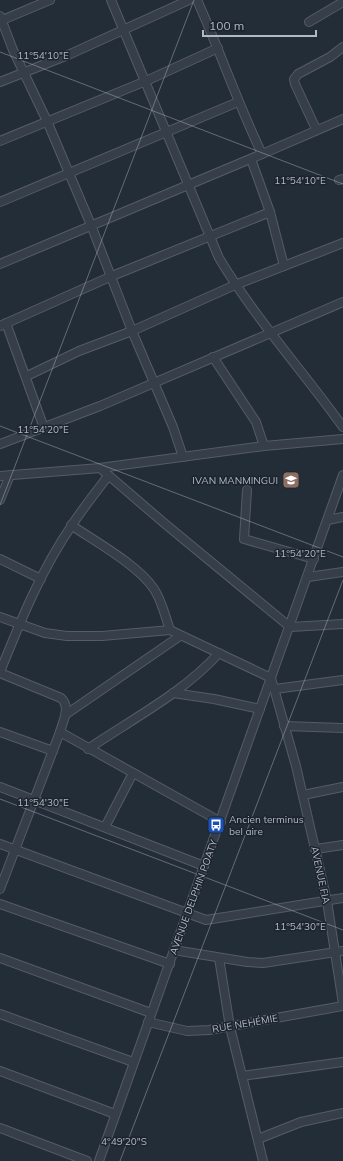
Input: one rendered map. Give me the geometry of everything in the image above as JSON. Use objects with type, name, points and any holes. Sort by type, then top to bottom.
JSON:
[{"type":"street","points":[[50,0],[1,19],[24,74],[47,121],[68,174],[91,225],[132,331],[173,427],[183,457]]},
{"type":"street","points":[[111,0],[146,81],[187,185],[219,258],[235,285],[270,334],[343,427]]},
{"type":"street","points":[[0,82],[24,74],[189,0]]},
{"type":"street","points":[[197,0],[218,48],[238,102],[262,154]]},
{"type":"street","points":[[309,22],[343,2]]},
{"type":"street","points":[[316,130],[295,84],[294,78],[298,74],[330,57],[343,47]]},
{"type":"street","points":[[0,141],[146,81],[218,48]]},
{"type":"street","points":[[0,202],[238,102]]},
{"type":"street","points":[[0,264],[343,119]]},
{"type":"street","points":[[251,159],[270,212],[284,266]]},
{"type":"street","points":[[44,428],[26,376],[3,324],[112,276],[270,212]]},
{"type":"street","points":[[26,376],[79,351],[132,331],[235,285],[343,243]]},
{"type":"street","points":[[0,444],[44,428],[154,383],[343,302]]},
{"type":"street","points":[[213,357],[256,422],[264,446]]},
{"type":"street","points":[[0,476],[100,468],[264,446],[343,439]]},
{"type":"street","points":[[100,468],[290,627],[343,624]]},
{"type":"street","points":[[0,500],[10,475]]},
{"type":"street","name":"AVENUE DELPHIN POATY","points":[[99,1161],[133,1062],[221,822],[343,475]]},
{"type":"street","points":[[0,889],[60,732],[67,707],[66,702],[62,698],[0,673],[19,625],[41,579],[71,525],[108,476]]},
{"type":"street","points":[[247,490],[244,539],[314,559]]},
{"type":"street","points":[[328,520],[343,517]]},
{"type":"street","points":[[71,525],[119,557],[146,580],[154,589],[161,601],[170,630]]},
{"type":"street","points":[[0,559],[41,579]]},
{"type":"street","points":[[308,577],[343,572]]},
{"type":"street","points":[[0,617],[45,633],[67,636],[102,636],[170,630],[272,678]]},
{"type":"street","points":[[65,715],[180,636]]},
{"type":"street","points":[[88,749],[173,693],[208,665],[219,653]]},
{"type":"street","name":"AVENUE FIA","points":[[272,678],[296,766],[339,951],[343,1005]]},
{"type":"street","points":[[275,689],[343,680]]},
{"type":"street","points":[[173,693],[214,699],[260,709]]},
{"type":"street","points":[[284,726],[343,728]]},
{"type":"street","points":[[0,732],[53,751]]},
{"type":"street","points":[[60,732],[221,822]]},
{"type":"street","points":[[105,827],[133,773]]},
{"type":"street","points":[[0,787],[204,866]]},
{"type":"street","points":[[303,795],[343,787]]},
{"type":"street","points":[[0,844],[206,920],[343,898]]},
{"type":"street","points":[[316,849],[343,845]]},
{"type":"street","points":[[0,904],[170,964]]},
{"type":"street","points":[[174,950],[219,958],[263,963],[339,951]]},
{"type":"street","points":[[0,958],[151,1013]]},
{"type":"street","points":[[219,958],[230,1027],[263,1161]]},
{"type":"street","name":"RUE NEHÉMIE","points":[[148,1022],[187,1031],[230,1027],[343,1005]]},
{"type":"street","points":[[0,1014],[133,1062]]},
{"type":"street","points":[[242,1076],[343,1062]]},
{"type":"street","points":[[0,1071],[116,1114]]},
{"type":"street","points":[[258,1139],[301,1122],[343,1114]]},
{"type":"street","points":[[0,1128],[87,1161]]},
{"type":"place","name":"IVAN MANMINGUI","points":[[291,480]]},
{"type":"place","name":"Ancien terminus bel aire","points":[[216,825]]}]
